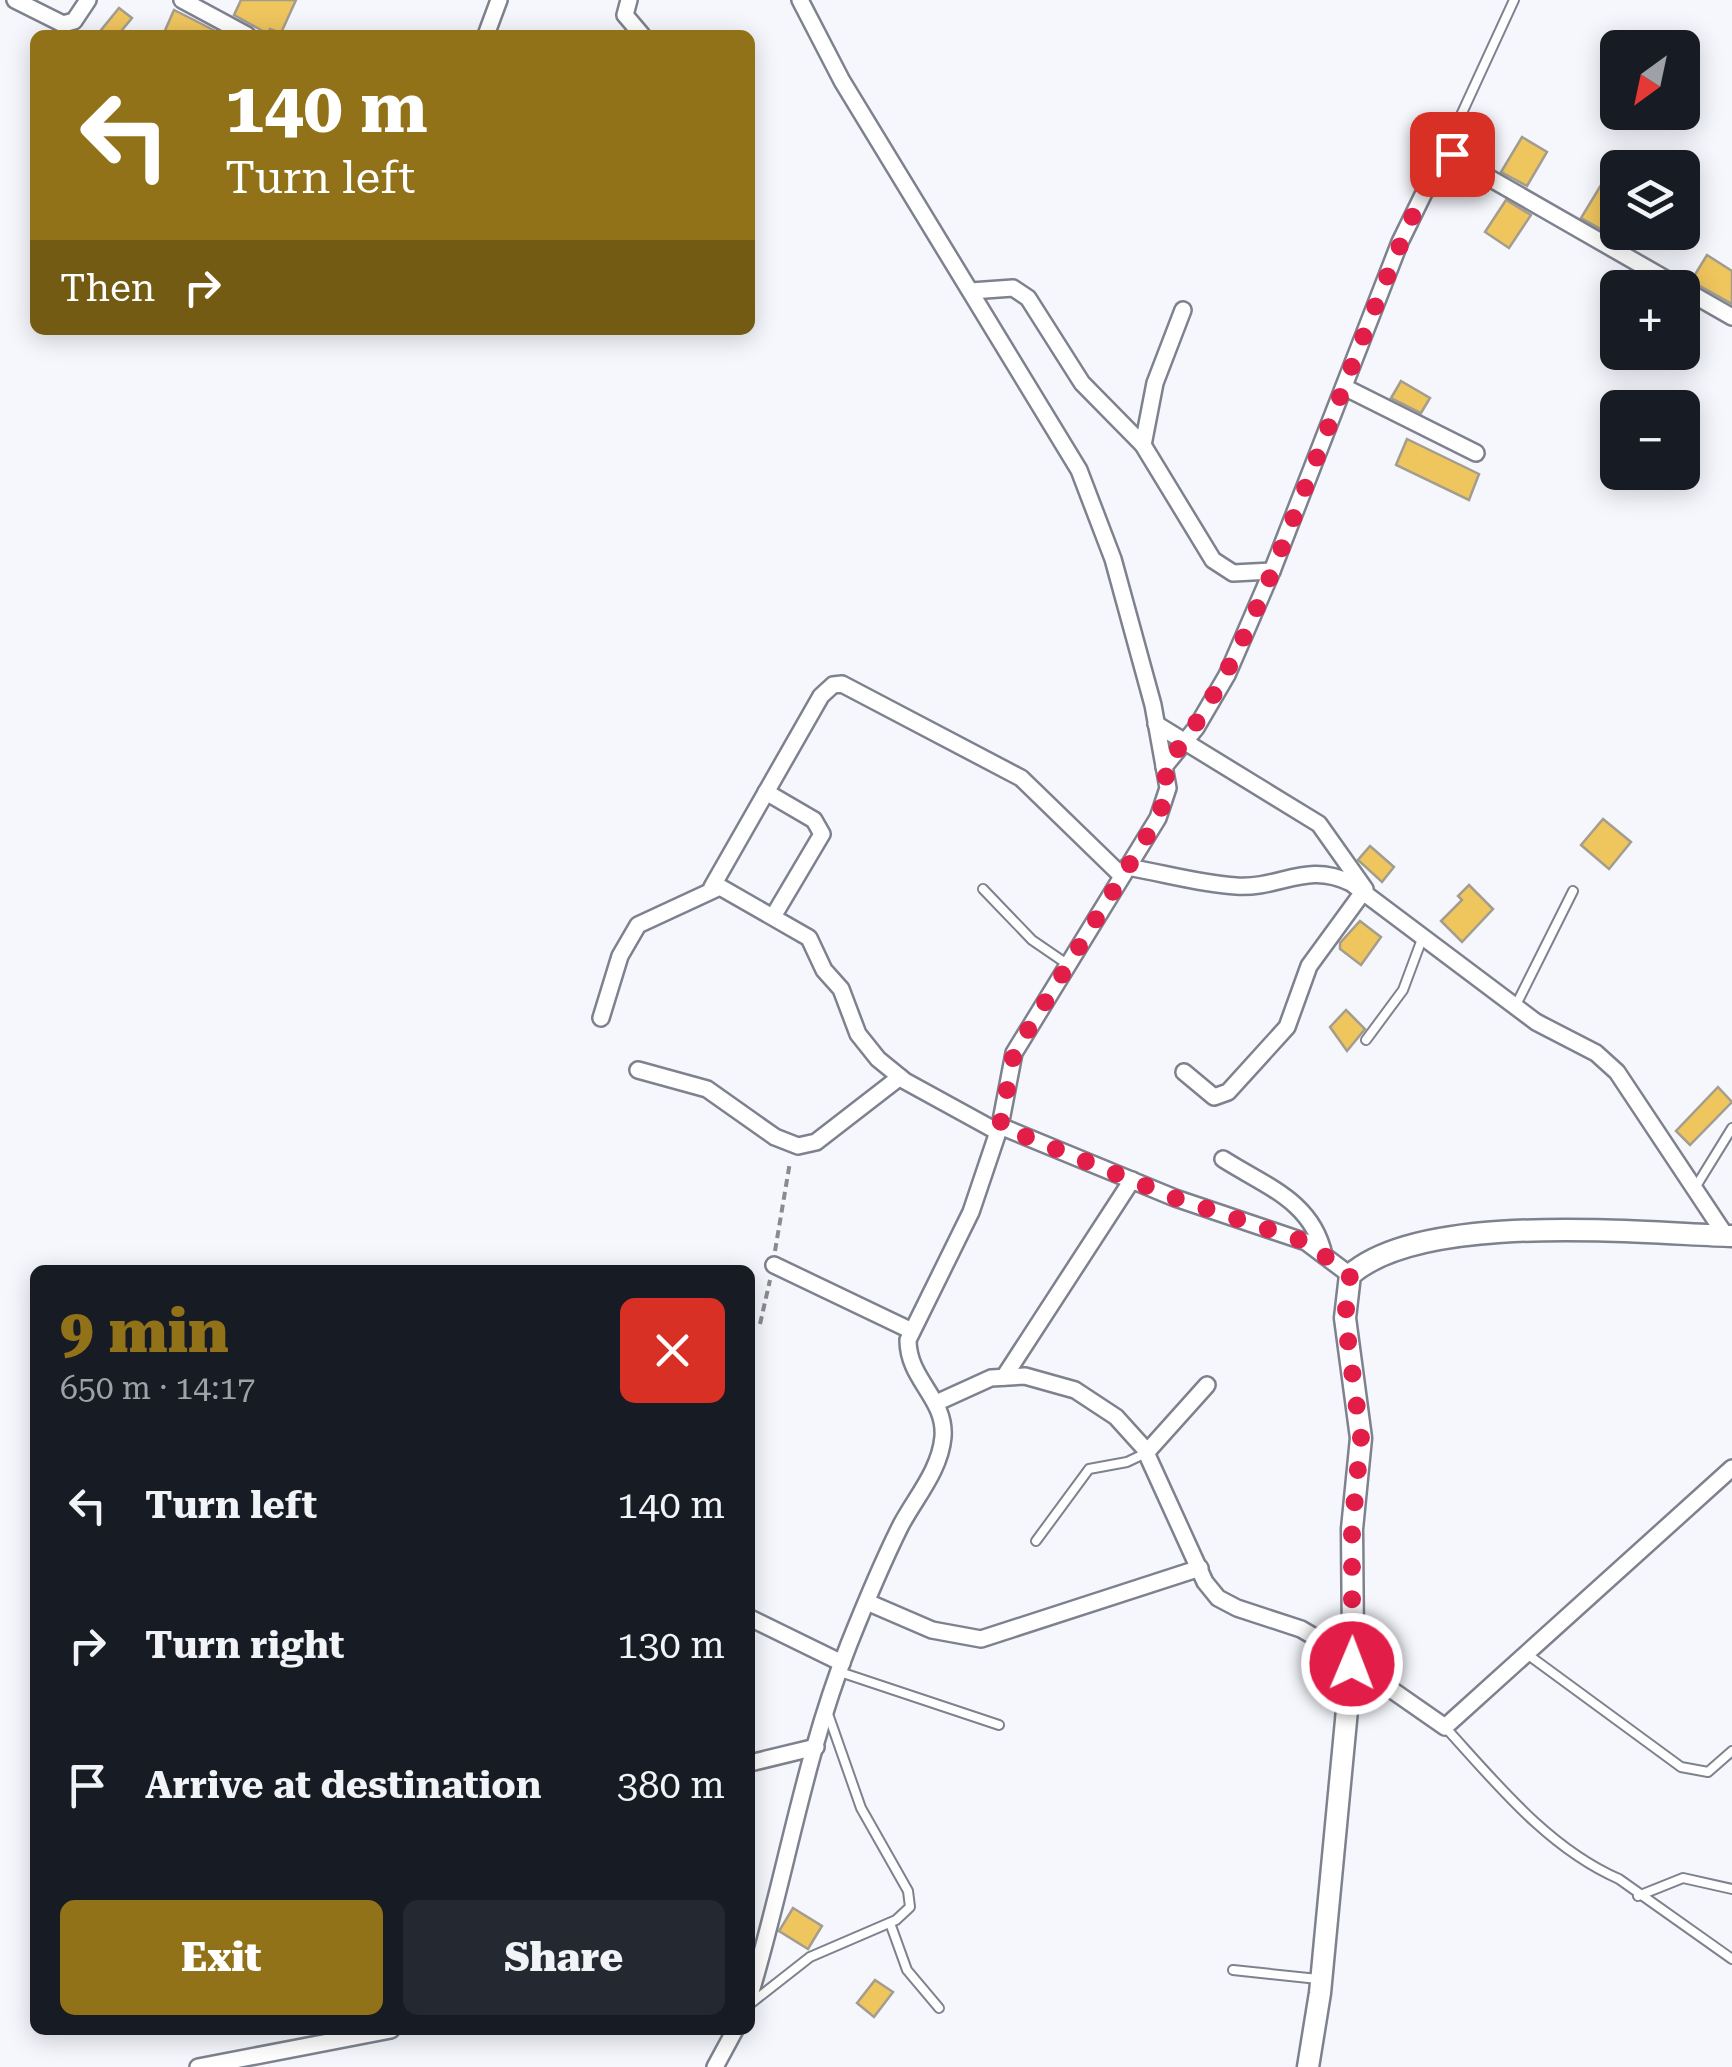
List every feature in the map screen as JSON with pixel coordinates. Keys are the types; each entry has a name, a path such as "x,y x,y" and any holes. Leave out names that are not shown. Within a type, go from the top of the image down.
{"street":[{"path":"15,0 69,24 88,0"},
{"path":"182,0 238,30"},
{"path":"488,30 499,0"},
{"path":"629,0 625,15 638,30"},
{"path":"755,1976 841,1668 901,1526 936,1465 943,1425 936,1403 908,1362 912,1331 971,1212 999,1129 1014,1053 1158,818 1168,788 1156,724 1113,559 1079,470 842,81 800,0"},
{"path":"1164,767 1226,675 1272,571 1400,242 1444,152 1732,317"},
{"path":"971,290 1013,288 1028,298 1082,383 1142,445 1213,560 1233,572 1272,571"},
{"path":"1142,445 1160,367 1183,310"},
{"path":"1344,387 1476,452"},
{"path":"602,1018 620,956 638,925 712,887 821,696 833,685 842,684 1021,778 1125,872 1237,886 1330,873 1369,897 1515,1007 1549,1030 1596,1053 1618,1072 1729,1236"},
{"path":"1156,724 1319,824 1369,897"},
{"path":"766,792 814,820 822,834 774,915"},
{"path":"712,887 774,915 809,938 824,970 842,989 858,1034 900,1077 999,1129 1306,1242 1350,1275"},
{"path":"1184,1072 1214,1097 1228,1092 1288,1028 1309,966 1369,897"},
{"path":"638,1070 707,1088 794,1146 816,1142 900,1077"},
{"path":"1223,1159 1304,1212 1315,1224 1324,1255"},
{"path":"1004,1377 1132,1180"},
{"path":"1308,2067 1322,1979 1352,1664 1352,1528 1361,1438 1345,1318 1350,1275 1369,1260 1443,1237 1510,1232 1729,1236"},
{"path":"774,1265 912,1331"},
{"path":"936,1403 990,1378 1025,1376 1075,1390 1116,1417 1146,1453 1218,1598 1253,1616 1302,1629 1445,1727 1732,1468"},
{"path":"1146,1453 1208,1385"},
{"path":"868,1602 932,1630 980,1639 1200,1568"},
{"path":"755,1621 841,1668"},
{"path":"755,1762 816,1747"},
{"path":"198,2067 365,2035"},
{"path":"716,2067 732,2035"}],"lane":[{"path":"1444,152 1514,0"},
{"path":"984,889 1032,940 1067,964"},
{"path":"1515,1007 1573,891"},
{"path":"1366,1040 1404,990 1422,939"},
{"path":"1695,1189 1732,1128"},
{"path":"1036,1542 1088,1469 1127,1462 1146,1453"},
{"path":"1525,1653 1681,1766 1708,1772 1732,1752"},
{"path":"841,1668 999,1725"},
{"path":"755,2000 810,1957 890,1923 910,1907 908,1892 861,1808 827,1712"},
{"path":"1445,1727 1528,1816 1732,1959"},
{"path":"1638,1896 1683,1878 1732,1889"},
{"path":"890,1923 907,1970 939,2008"},
{"path":"1233,1970 1322,1979"}],"path":[{"path":"760,1324 774,1265 779,1207 794,1146"}],"building":[{"path":"241,0 296,0 282,30 261,30 234,15"},
{"path":"119,8 132,18 122,30 101,30"},
{"path":"174,10 213,30 165,30"},
{"path":"1522,137 1547,152 1527,186 1501,172"},
{"path":"1600,187 1600,229 1581,218"},
{"path":"1506,200 1531,215 1509,248 1485,232"},
{"path":"1707,255 1732,271 1732,304 1700,286 1698,270"},
{"path":"1401,381 1430,398 1421,413 1391,398"},
{"path":"1407,439 1479,474 1469,500 1396,465"},
{"path":"1603,819 1631,842 1609,869 1581,845"},
{"path":"1370,846 1394,867 1382,882 1358,860"},
{"path":"1469,885 1493,909 1462,942 1441,921 1462,900 1458,896"},
{"path":"1360,921 1381,937 1361,965 1340,949 1340,943"},
{"path":"1346,1010 1365,1029 1347,1051 1330,1027"},
{"path":"1718,1087 1732,1102 1690,1145 1676,1131"},
{"path":"793,1908 822,1926 808,1949 779,1931"},
{"path":"875,1980 893,1992 874,2017 857,2003"}],"route":[{"path":"1352,1664 1352,1528 1361,1438 1345,1318 1350,1275 1306,1242 1175,1198 1000,1126 1014,1053 1158,818 1168,788 1164,767 1196,728 1226,675 1272,571 1400,242 1438,159 1444,152 1452,154"}]}
